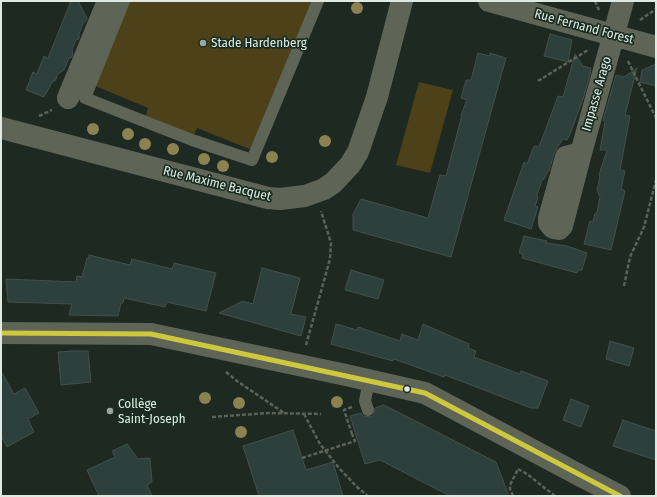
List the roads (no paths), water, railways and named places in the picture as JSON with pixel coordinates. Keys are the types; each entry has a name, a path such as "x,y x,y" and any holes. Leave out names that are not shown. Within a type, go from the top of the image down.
{"street":[{"path":"68,98 108,1"},
{"name":"Rue Maxime Bacquet","path":"1,128 268,198 280,200 304,196 334,184 350,165 358,152 377,97 402,1"},
{"name":"Rue Fernand Forest","path":"489,1 656,47"},
{"name":"Impasse Arago","path":"581,153 623,1"},
{"path":"1,332 151,334 425,393 620,496"}],"lane":[{"path":"124,1 86,98 192,140 252,160 318,1"},
{"path":"368,410 365,401 369,380"}],"place":[{"name":"Stade Hardenberg","path":"203,43"},
{"name":"Collège Saint-Joseph","path":"110,411"}]}
